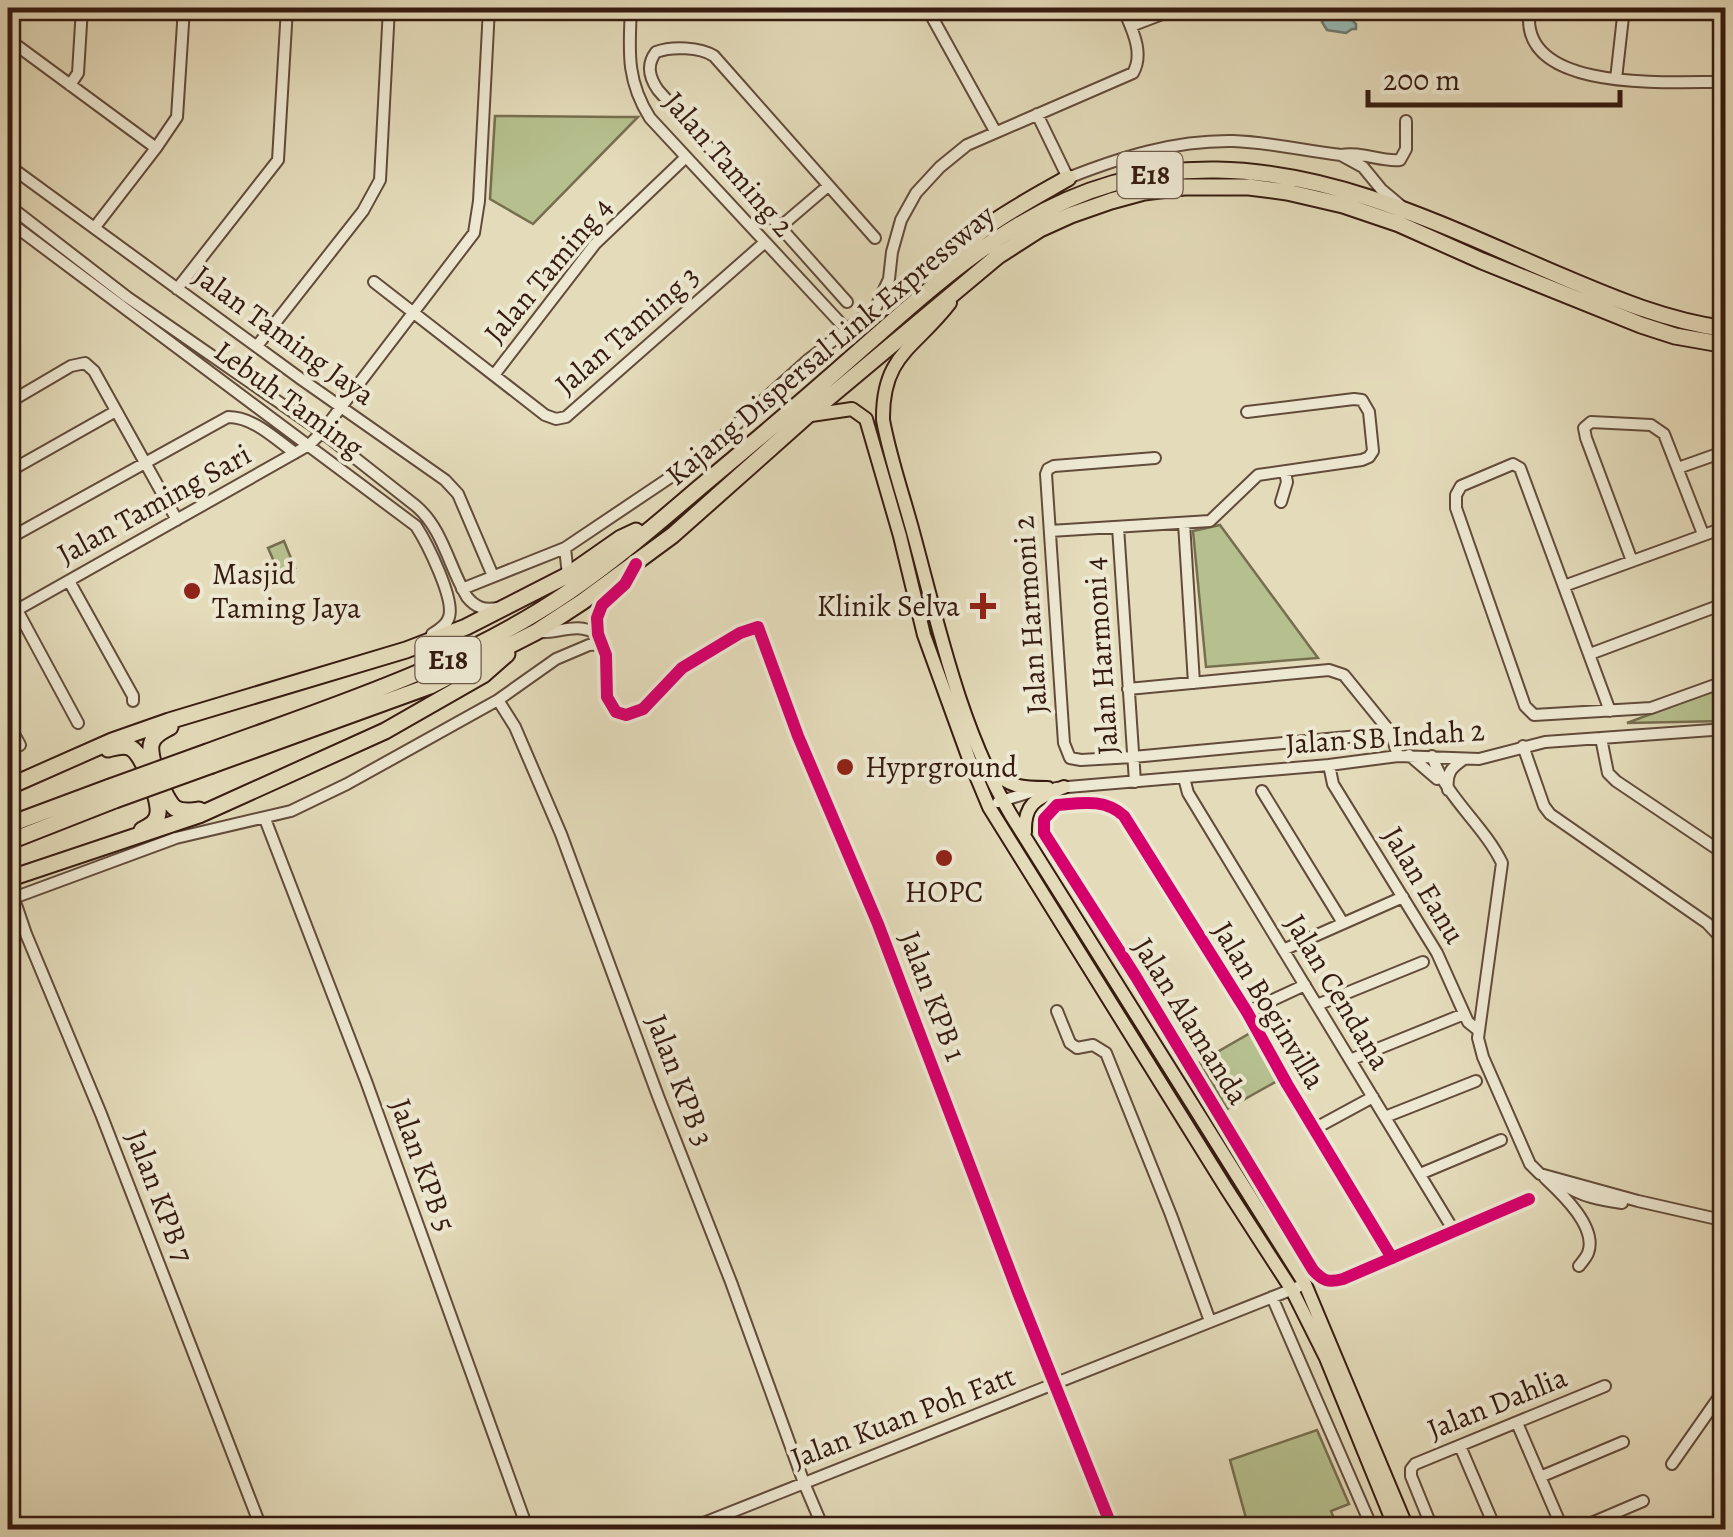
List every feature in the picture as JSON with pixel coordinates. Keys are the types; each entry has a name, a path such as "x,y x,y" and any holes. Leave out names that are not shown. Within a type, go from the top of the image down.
{"highway":[{"name":"Kajang Dispersal Link Expressway","path":"210,759 423,672 526,620 574,589 662,519 988,244 1064,199 1108,184 1182,170 1290,176 1404,208 1621,302 1678,320 1726,329"},
{"path":"923,295 947,260 966,242 1068,178"},
{"name":"Kajang Dispersal Link Expressway","path":"8,825 430,686 536,632 673,535 808,415 998,256 1071,214 1144,192 1249,186 1343,205 1616,316 1674,336 1726,345"},
{"path":"8,787 112,741 406,650 466,627 568,575 621,538 662,519"},
{"path":"8,880 182,820 385,731 484,675 516,643"},
{"path":"193,714 158,734 151,742 150,754 172,807 182,811 222,804"},
{"path":"70,759 123,746 134,748 142,758 157,800 156,821 120,840"},
{"name":"Kajang Dispersal Link Expressway","path":"8,842 113,793"}],"main road":[{"path":"963,285 892,368 883,402 884,420 938,632 996,804 1025,835 1298,1287 1408,1530"},
{"path":"808,415 852,409 866,418 924,635 969,760 1226,1188 1298,1287 1396,1530"},
{"path":"981,754 998,777 1009,784 1048,788"},
{"path":"1025,835 1024,818 1029,807 1038,798 1064,787"}],"street":[{"path":"70,85 78,74 82,8"},
{"path":"95,227 176,117 184,8"},
{"path":"177,289 278,160 287,8"},
{"path":"257,346 363,211 380,180 390,8"},
{"name":"Jalan Taming Sari","path":"12,613 309,445 322,432 474,233 480,201 490,8"},
{"name":"Jalan Taming 2","path":"631,8 629,53 634,89 650,118 846,329"},
{"path":"926,8 995,131"},
{"path":"508,607 487,610 474,606 462,589 564,548 699,458 876,307 884,294 901,220 916,194 940,167 968,145 995,131 1133,72 1139,63 1138,49 1123,8"},
{"path":"1130,26 1150,13 1178,8"},
{"path":"1616,79 1624,8"},
{"path":"1529,18 1530,38 1536,47 1556,64 1586,75 1726,82"},
{"path":"8,39 156,148"},
{"path":"847,302 652,81 651,58 670,48 714,56 874,238"},
{"path":"1038,114 1068,178 1113,160 1187,144 1233,141 1400,160 1405,154 1406,121"},
{"path":"1340,155 1363,166 1381,189 1404,208"},
{"name":"Jalan Taming 4","path":"494,375 596,244 686,158"},
{"path":"1369,174 1372,163 1379,158"},
{"name":"Jalan Taming Jaya","path":"8,164 445,480 458,494 493,576"},
{"path":"727,202 743,186"},
{"path":"780,227 828,186"},
{"name":"Lebuh Taming","path":"8,205 127,296 322,432 426,515 462,589"},
{"name":"Lebuh Taming","path":"8,221 407,517 422,536 446,594 450,616 443,628 406,650"},
{"name":"Jalan Taming 3","path":"374,282 545,415 556,419 566,417 764,243"},
{"path":"8,403 84,362 94,371 176,520"},
{"path":"1050,531 1210,521 1258,475 1362,460 1372,451 1369,412 1362,400 1247,412"},
{"path":"8,472 116,411"},
{"path":"8,539 228,416 252,422 294,453"},
{"path":"1632,561 1586,438 1584,428 1591,422 1651,424 1658,428 1664,434 1704,534"},
{"path":"1678,468 1726,451"},
{"name":"Jalan Harmoni 2","path":"1133,756 1070,758 1064,743 1046,474 1054,466 1154,458"},
{"path":"1610,711 1517,465 1461,486 1456,508 1524,706 1534,715 1610,711 1650,708 1726,682"},
{"path":"1281,502 1287,482 1285,472"},
{"path":"1184,523 1194,683"},
{"path":"1564,586 1726,526"},
{"name":"Jalan Harmoni 4","path":"1118,527 1134,782"},
{"path":"564,548 568,575"},
{"path":"601,639 598,611 624,584 636,564"},
{"path":"68,581 133,702"},
{"path":"1590,654 1726,603"},
{"path":"12,613 78,723"},
{"path":"536,632 578,626 601,639"},
{"name":"Jalan KPB 1","path":"601,639 606,655 608,696 616,712 626,715 643,709 682,668 758,627 798,736 878,924 1113,1530"},
{"path":"10,899 176,838 290,811 347,784 498,700 556,659 601,639"},
{"path":"1128,689 1329,670 1344,675 1391,733 1404,756 1445,786 1494,846 1502,863 1500,890 1478,1030 1479,1046 1530,1164 1576,1210 1584,1225 1589,1252 1579,1266"},
{"name":"Jalan KPB 3","path":"498,700 515,726 561,834 824,1530"},
{"path":"8,723 20,745"},
{"name":"Jalan SB Indah 2","path":"996,804 1048,788 1404,756 1491,758 1544,742 1726,728"},
{"path":"1133,756 1391,733"},
{"path":"1600,738 1608,773 1616,781 1726,855"},
{"path":"1523,746 1550,814 1708,922 1726,943"},
{"path":"1432,756 1445,786"},
{"path":"1445,786 1453,766 1465,759"},
{"name":"Jalan Eanu","path":"1329,764 1333,784 1437,952 1464,1014 1478,1030"},
{"name":"Jalan Cendana","path":"1184,778 1188,794 1454,1230"},
{"path":"1082,786 1083,803"},
{"path":"1262,791 1343,923"},
{"name":"Jalan Boginvilla","path":"1083,803 1114,807 1124,816 1247,1012 1392,1258"},
{"name":"Jalan Alamanda","path":"1083,803 1057,806 1044,819 1044,833 1313,1270 1330,1283 1392,1258"},
{"name":"Jalan KPB 5","path":"265,818 366,1081 528,1530"},
{"name":"Jalan KPB 7","path":"8,880 10,899 107,1130 262,1530"},
{"path":"1283,950 1402,897"},
{"path":"1317,1006 1423,962"},
{"path":"1247,1012 1305,985"},
{"path":"1057,1011 1070,1043 1076,1048 1092,1045 1106,1053 1210,1321"},
{"path":"1350,1060 1464,1014"},
{"path":"1385,1117 1476,1080"},
{"path":"1314,1129 1373,1098"},
{"path":"1420,1174 1501,1140"},
{"path":"1540,1174 1726,1221"},
{"path":"1392,1258 1529,1200"},
{"name":"Jalan Kuan Poh Fatt","path":"686,1530 1298,1287"},
{"path":"1272,1297 1370,1529"},
{"name":"Jalan Dahlia","path":"1434,1530 1411,1476 1415,1464 1605,1386"},
{"path":"1672,1464 1726,1387"},
{"path":"1517,1422 1564,1530"},
{"path":"1540,1477 1622,1442"},
{"path":"1460,1446 1496,1530"},
{"path":"1575,1530 1644,1501"}],"green space":[{"path":"495,116 638,117 533,224 490,199"},
{"path":"1220,525 1318,658 1206,667 1193,531"},
{"path":"284,541 295,568 280,575 268,548"},
{"path":"1725,686 1725,721 1627,723"},
{"path":"1252,1032 1279,1080 1227,1109 1200,1062"},
{"path":"1317,1430 1349,1504 1331,1511 1338,1529 1249,1529 1230,1460"}],"water":[{"path":"1327,16 1352,20 1356,29 1346,33 1327,30 1322,22"}],"cycle path":[{"path":"636,564 625,584 602,605 597,618 606,655 607,697 616,712 626,715 643,709 682,668 740,633 758,627 798,736 878,924 1113,1530"},
{"path":"1392,1258 1287,1084 1247,1012 1124,816 1101,804 1057,805 1044,819 1044,833 1320,1277 1330,1281 1343,1279 1529,1199"}],"place":[{"name":"Masjid Taming Jaya","path":"192,591"},
{"name":"Klinik Selva","path":"983,606"},
{"name":"Hyprground","path":"845,767"},
{"name":"HOPC","path":"944,858"}]}
